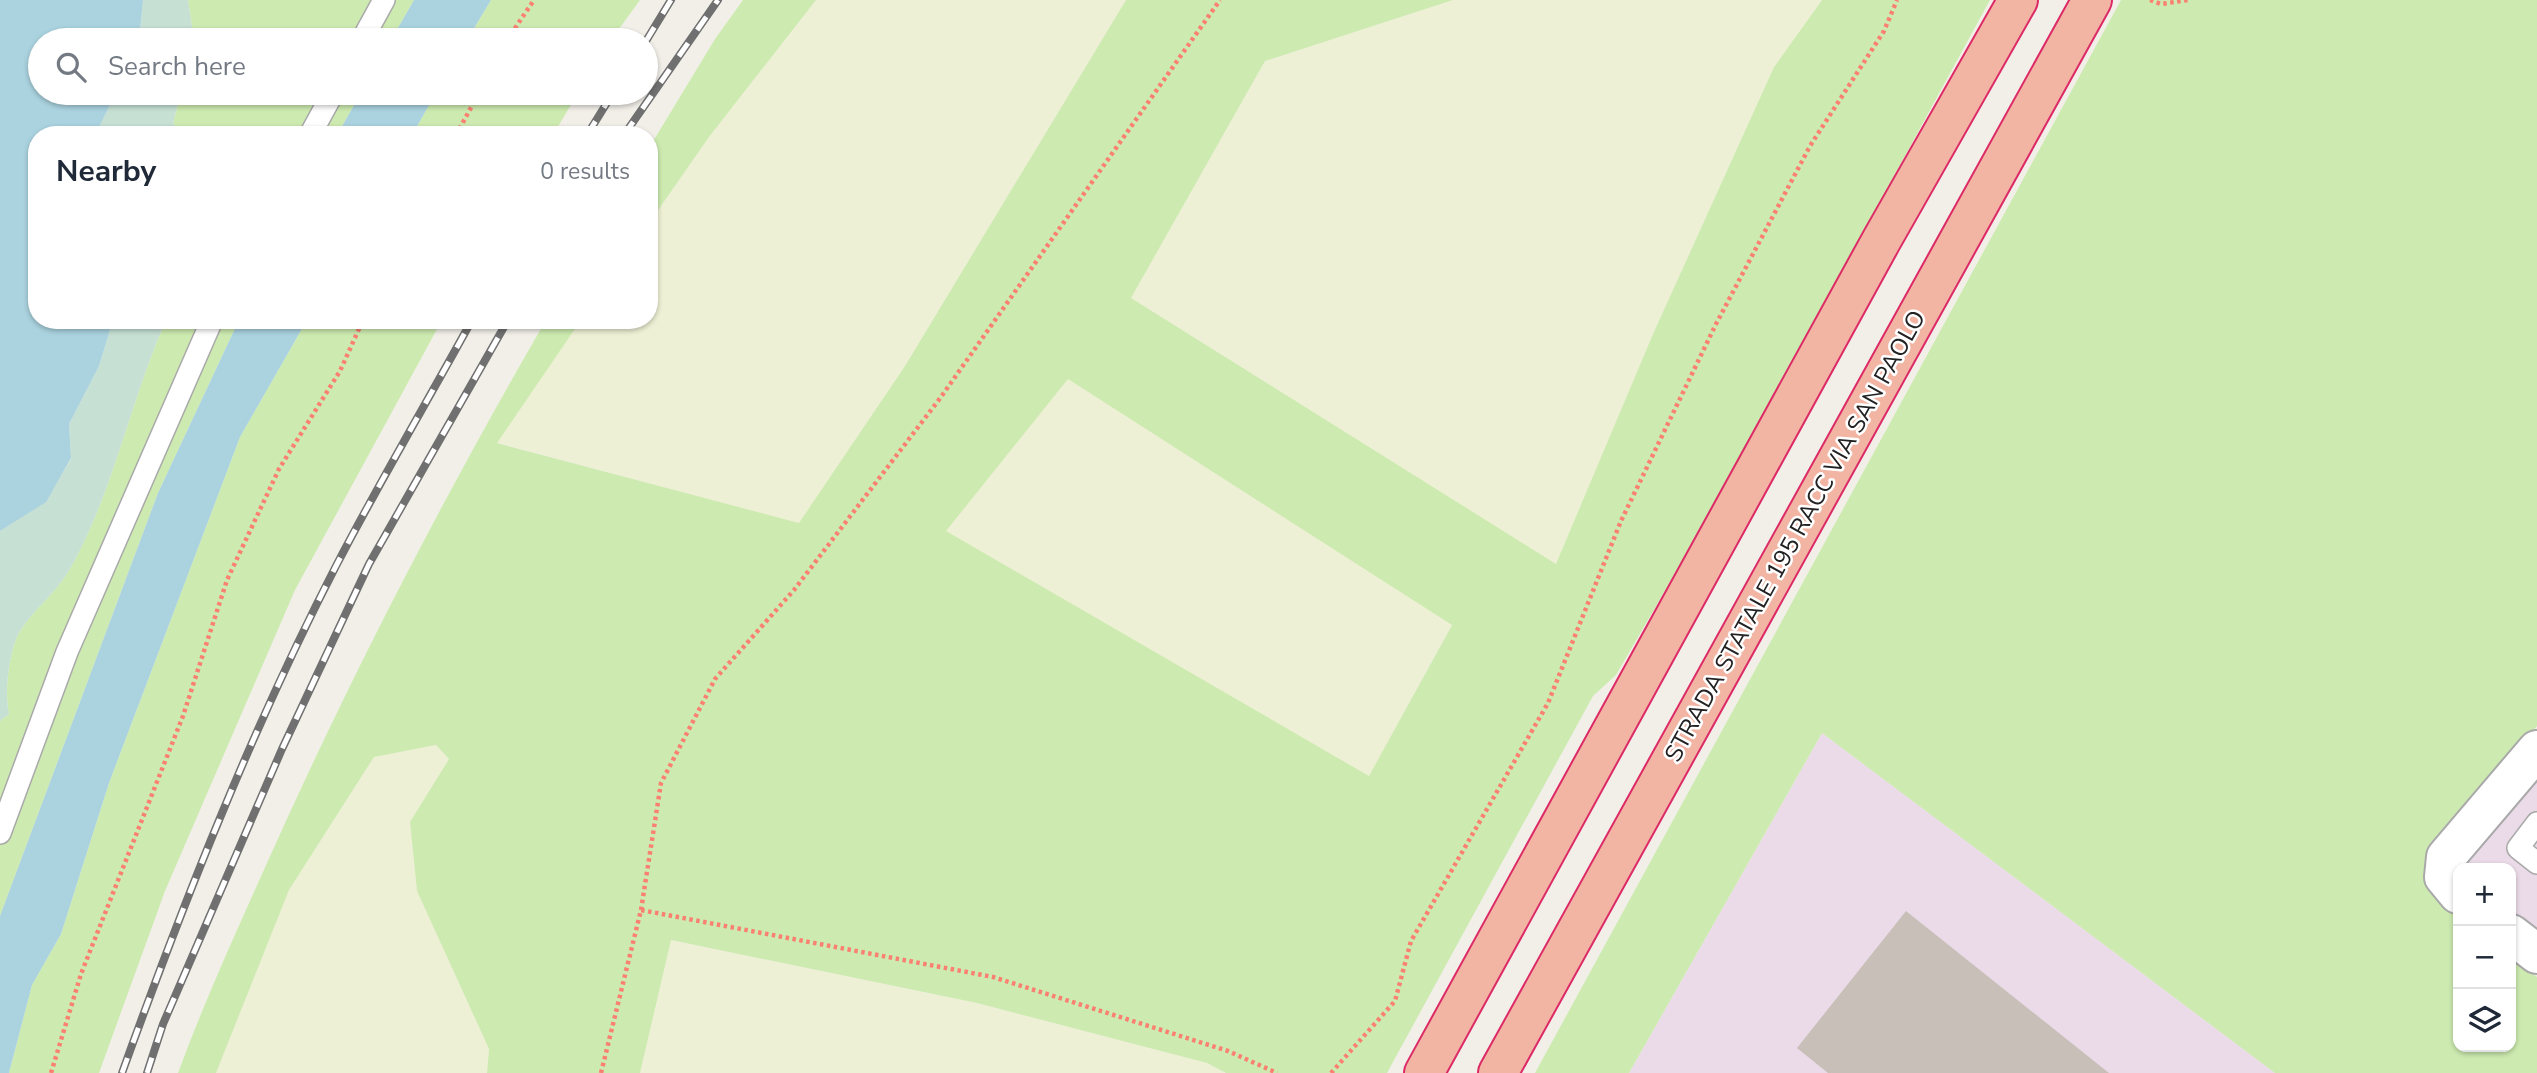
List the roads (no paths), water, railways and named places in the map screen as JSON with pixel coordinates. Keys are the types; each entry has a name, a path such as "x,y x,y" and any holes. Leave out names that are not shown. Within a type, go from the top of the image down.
{"highway":[{"path":"1424,1073 1881,240 2018,0"},
{"name":"STRADA STATALE 195 RACC VIA SAN PAOLO","path":"1497,1073 2092,0"}],"street":[{"path":"2453,888 2444,877 2446,856 2537,750"},
{"path":"2516,938 2537,954"}],"lane":[{"path":"369,28 384,0"},
{"path":"315,126 326,105"},
{"path":"0,833 67,652 208,329"},
{"path":"2537,823 2518,848 2537,863"}],"water":[{"path":"0,0 143,0 140,28 28,28 28,105 110,105 100,126 28,126 28,329 110,329 99,366 69,424 71,458 46,502 0,531"},
{"path":"414,0 491,0 474,28 398,28"},
{"path":"354,105 429,105 417,126 342,126"},
{"path":"235,329 302,329 240,437 109,783 61,934 32,985 9,1073 0,1073 0,916 158,493"}],"railway":[{"path":"654,28 671,0"},
{"path":"658,86 718,0"},
{"path":"593,126 606,105"},
{"path":"630,126 645,105"},
{"path":"122,1073 195,880 276,690 352,535 467,329"},
{"path":"147,1073 163,1024 282,749 369,564 503,329"}]}
